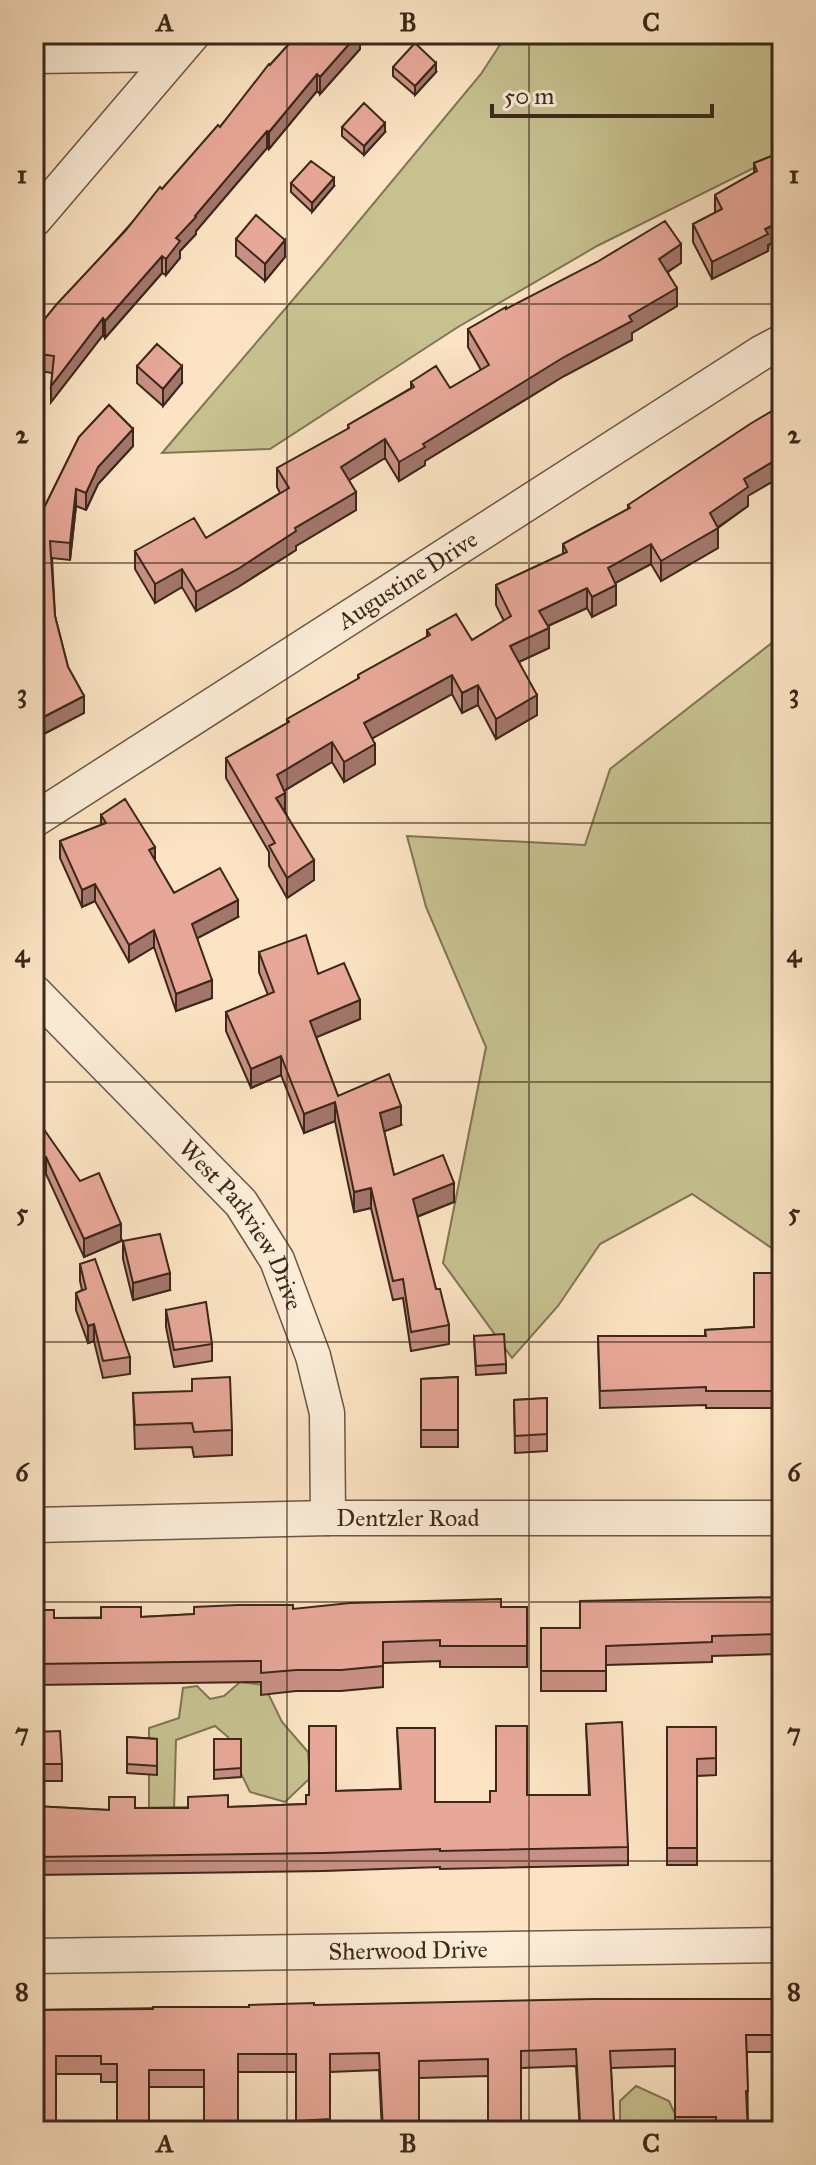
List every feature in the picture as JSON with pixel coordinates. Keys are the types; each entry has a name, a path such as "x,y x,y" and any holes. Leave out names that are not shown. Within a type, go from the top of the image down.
{"street":[{"path":"34,56 184,44"},
{"path":"34,220 184,44"},
{"name":"Augustine Drive","path":"34,820 747,361 782,342"},
{"name":"West Parkview Drive","path":"34,992 241,1203 277,1260 313,1356 327,1413 328,1518"},
{"name":"Dentzler Road","path":"34,1525 328,1518 782,1518"},
{"name":"Sherwood Drive","path":"34,1956 782,1945"}],"shaded area":[{"path":"507,34 782,34 782,154 597,246 458,327 270,449 162,453 481,74"},
{"path":"782,635 782,1255 692,1194 600,1244 558,1306 512,1358 443,1263 486,1047 426,907 407,836 585,845 610,769"},
{"path":"240,1682 264,1685 282,1722 308,1752 310,1778 285,1802 250,1792 235,1761 228,1737 215,1726 176,1740 174,1811 149,1817 149,1728 179,1718 183,1688 197,1686 210,1699 224,1696"},
{"path":"636,2086 669,2101 682,2129 620,2131 620,2101"}],"building":[{"path":"298,34 358,34 320,77 317,74 267,131 176,238 180,241 166,259 162,256 105,321 103,318 51,386 54,356 34,353 34,332 126,230 160,187 162,189 218,125 220,127 269,64"},
{"path":"415,43 436,63 415,86 393,67"},
{"path":"364,103 385,123 364,146 342,127"},
{"path":"782,152 782,221 765,229 768,234 712,262 693,224 722,209 715,195 757,171 754,163"},
{"path":"311,161 334,178 312,203 291,183"},
{"path":"256,215 285,240 265,264 236,239"},
{"path":"665,221 681,244 659,259 677,288 629,316 632,321 564,357 399,462 385,439 341,467 356,492 295,528 296,531 238,569 196,592 182,569 155,584 135,551 194,518 206,538 289,488 277,468 414,387 411,382 436,366 450,388 489,365 468,329 597,262"},
{"path":"157,344 182,366 163,389 137,366"},
{"path":"109,405 133,429 98,467 86,493 76,489 70,543 50,541 55,616 68,667 84,696 34,722 34,666 41,662 34,631 36,508 44,508 79,437"},
{"path":"782,405 782,456 744,479 748,487 710,513 718,528 661,561 651,544 608,568 616,585 592,597 587,588 539,611 549,628 510,646 537,695 496,719 478,685 462,693 452,675 364,723 375,744 344,762 332,742 277,775 285,793 276,798 314,860 287,878 269,846 275,843 226,758 359,678 358,675 430,635 427,630 456,614 472,640 511,616 496,585 567,552 563,544 630,508 628,505"},
{"path":"125,799 155,847 149,850 174,893 220,868 238,900 192,924 212,980 176,994 154,930 129,945 95,884 82,890 60,841 106,823 101,815"},
{"path":"306,935 318,974 344,963 360,1000 310,1021 338,1096 389,1074 401,1106 380,1113 394,1175 443,1155 454,1183 413,1199 436,1289 440,1289 449,1325 411,1332 403,1279 393,1281 371,1188 354,1192 335,1102 304,1114 281,1056 251,1069 226,1012 274,992 259,952"},
{"path":"36,1118 80,1181 99,1173 121,1224 84,1239 46,1157 34,1164"},
{"path":"160,1234 170,1273 133,1283 123,1241"},
{"path":"95,1259 130,1357 103,1361 94,1324 88,1326 76,1293 86,1289 80,1264"},
{"path":"754,1273 782,1273 782,1391 706,1391 706,1387 600,1391 598,1336 706,1336 705,1330 754,1327"},
{"path":"206,1302 212,1344 174,1350 166,1310"},
{"path":"504,1334 506,1364 476,1366 474,1336"},
{"path":"230,1377 232,1430 194,1432 192,1423 135,1425 133,1393 192,1391 192,1379"},
{"path":"458,1377 458,1430 421,1430 421,1379"},
{"path":"547,1398 547,1434 515,1436 514,1400"},
{"path":"782,1597 782,1634 712,1636 712,1642 606,1646 606,1671 541,1671 541,1628 580,1628 580,1601"},
{"path":"501,1599 501,1607 527,1607 527,1646 440,1646 440,1640 383,1642 383,1666 261,1673 261,1661 34,1664 34,1610 54,1610 54,1618 101,1618 101,1607 141,1607 141,1617 194,1614 194,1607 293,1605 293,1609 350,1603"},
{"path":"622,1722 628,1847 34,1857 34,1806 109,1810 109,1797 135,1797 135,1808 188,1808 188,1797 228,1795 228,1807 306,1804 306,1795 309,1795 309,1726 336,1726 336,1791 401,1789 397,1728 435,1728 435,1802 490,1802 490,1791 496,1791 496,1726 527,1726 527,1795 590,1795 586,1724"},
{"path":"667,1727 716,1727 716,1758 697,1759 697,1848 667,1848"},
{"path":"60,1731 62,1764 34,1764 34,1732"},
{"path":"127,1737 157,1739 157,1766 127,1764"},
{"path":"214,1739 241,1739 241,1768 214,1770"},
{"path":"594,1999 782,1999 782,2035 746,2035 748,2131 716,2131 716,2117 675,2117 675,2049 610,2051 614,2123 580,2123 576,2049 521,2051 521,2123 488,2123 488,2059 419,2061 419,2129 383,2131 379,2053 330,2054 330,2119 296,2121 296,2054 238,2054 238,2127 204,2129 204,2070 149,2070 149,2127 117,2127 117,2064 101,2064 101,2056 56,2056 56,2131 34,2131 34,2010"}]}
